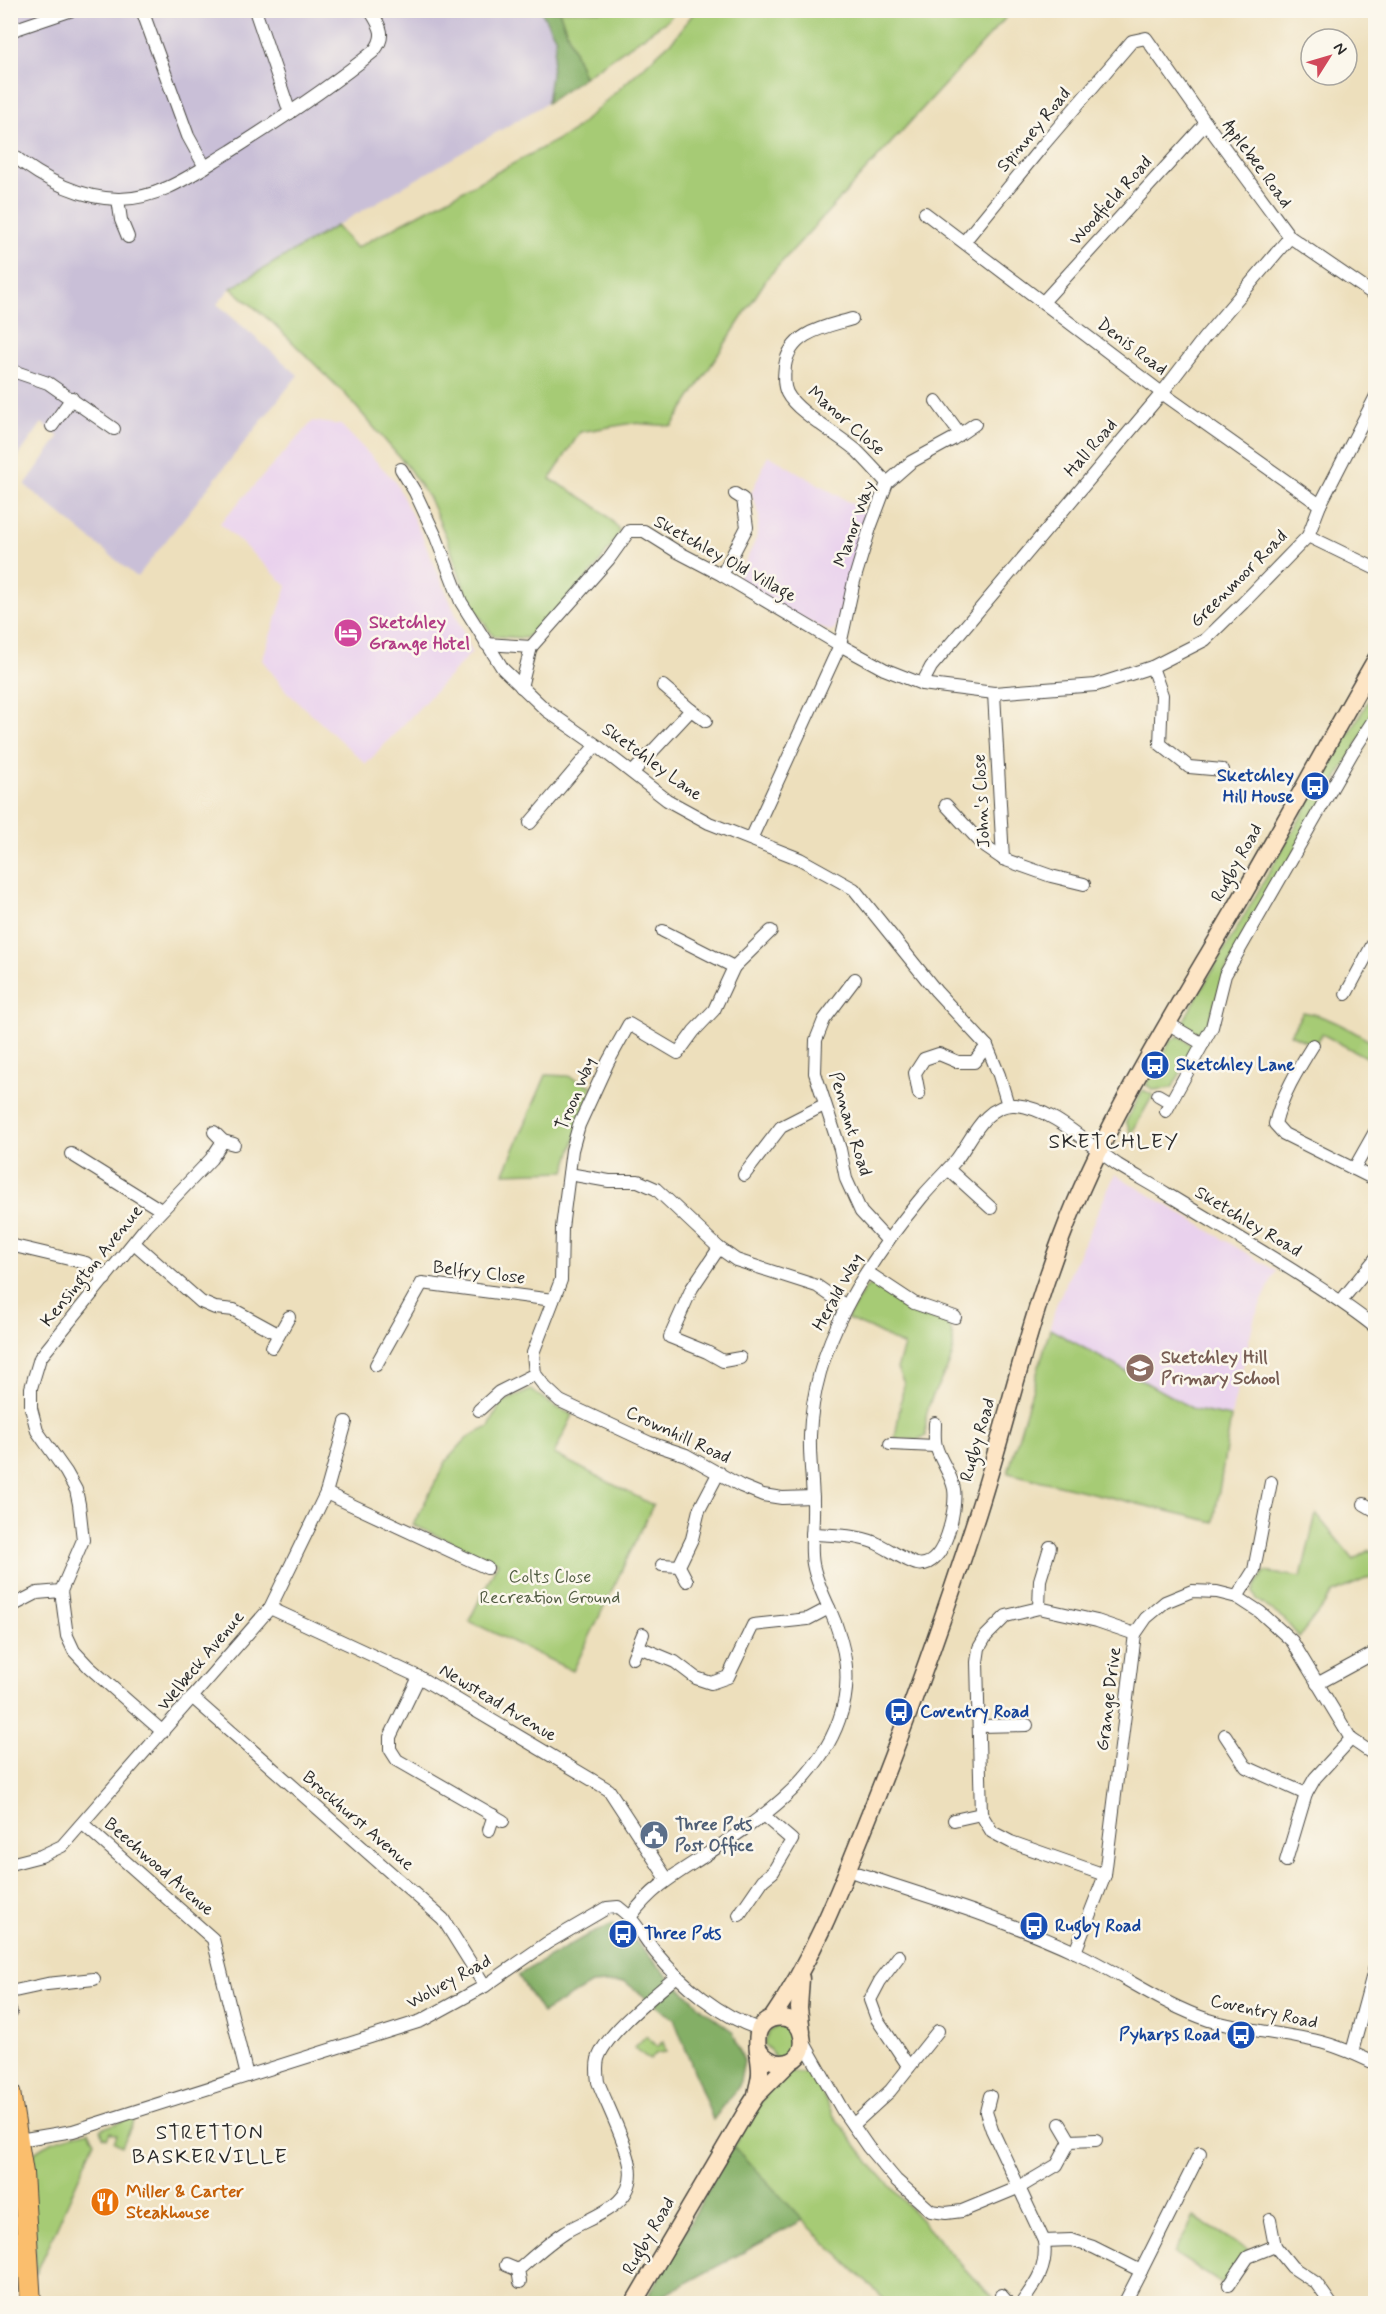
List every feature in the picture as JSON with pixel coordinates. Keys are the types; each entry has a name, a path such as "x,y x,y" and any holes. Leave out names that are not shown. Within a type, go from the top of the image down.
{"highway":[{"path":"10,2092 19,2140 17,2174 31,2304"}],"main road":[{"name":"Rugby Road","path":"766,2024 801,1974 847,1870 907,1719 978,1510 1028,1336 1062,1236 1133,1081 1233,912 1376,659"},
{"name":"Rugby Road","path":"801,1974 799,2008 802,2036"},
{"path":"781,2017 797,2024 802,2036 800,2052 791,2061 775,2063 762,2055 757,2039 766,2024 781,2017"},
{"name":"Rugby Road","path":"756,2096 760,2073 758,2048"},
{"name":"Rugby Road","path":"633,2304 756,2096 791,2061"}],"street":[{"path":"10,31 72,10"},
{"path":"142,10 188,136 205,166"},
{"path":"255,10 290,113"},
{"path":"10,153 43,176 68,189 118,199 146,195 174,185 290,113 357,65 381,43 382,34 370,10"},
{"name":"Applebee Road","path":"1132,41 1146,38 1290,237 1376,296"},
{"name":"Spinney Road","path":"964,242 1132,41"},
{"name":"Woodfield Road","path":"1043,302 1206,123"},
{"path":"118,199 121,219 128,237"},
{"name":"Denis Road","path":"925,213 1162,393 1320,504"},
{"name":"Hall Road","path":"922,684 931,667 1290,237"},
{"name":"Manor Close","path":"852,319 812,331 800,338 792,346 786,360 783,378 787,394 801,409 858,452 887,483"},
{"path":"10,370 48,383 114,429"},
{"name":"Greenmoor Road","path":"840,645 884,669 922,684 994,693 1096,686 1152,667 1205,640 1308,536 1320,504 1376,396"},
{"path":"52,426 72,398"},
{"path":"936,400 960,434"},
{"name":"Manor Way","path":"751,839 840,645 854,581 887,483 911,462 975,424"},
{"name":"Sketchley Lane","path":"401,469 415,492 436,537 461,602 502,669 546,710 633,771 667,800 709,823 800,859 854,889 936,990 987,1046 1008,1105"},
{"path":"722,575 747,527 743,499 735,494"},
{"name":"Sketchley Old Village","path":"520,687 531,647 609,559 629,531 645,531 840,645"},
{"path":"1308,536 1376,569"},
{"path":"486,644 531,647"},
{"path":"1152,667 1162,695 1160,744 1189,767 1223,770"},
{"path":"663,686 706,721"},
{"name":"John's Close","path":"994,693 1003,859 1051,876 1084,884"},
{"path":"633,771 692,710"},
{"path":"1158,1095 1168,1106 1212,1027 1226,975 1352,753 1376,716"},
{"path":"530,823 596,744"},
{"path":"946,805 984,846 1003,859"},
{"path":"663,932 734,967 771,931"},
{"path":"1346,994 1349,976 1376,938"},
{"name":"Troon Way","path":"535,1374 533,1353 561,1280 562,1228 572,1150 579,1125 608,1062 629,1024 678,1053 694,1031 714,1010 734,967"},
{"name":"Pennant Road","path":"855,979 824,1020 816,1040 815,1072 840,1149 846,1179 861,1212 888,1241"},
{"path":"1167,1023 1203,1044"},
{"path":"1313,1045 1299,1068 1278,1112 1275,1124 1284,1134 1376,1180"},
{"path":"919,1094 915,1073 924,1059 939,1054 958,1062 974,1062 987,1046"},
{"path":"744,1175 781,1127 824,1105"},
{"path":"1008,1105 1027,1107 1047,1116 1100,1151"},
{"name":"Herald Way","path":"763,1815 806,1776 829,1743 841,1714 845,1696 846,1657 841,1635 814,1569 812,1534 810,1434 814,1391 826,1351 846,1306 888,1241 948,1169 991,1112 1008,1105"},
{"path":"1354,1169 1376,1130"},
{"name":"Kensington Avenue","path":"163,1732 88,1667 74,1651 67,1636 61,1591 82,1540 80,1504 76,1490 66,1472 37,1431 31,1408 31,1388 40,1358 161,1210 211,1159 224,1139"},
{"name":"Sketchley Road","path":"1100,1151 1118,1165 1341,1301 1376,1328"},
{"path":"71,1154 161,1210"},
{"path":"948,1169 990,1208"},
{"path":"569,1174 609,1181 638,1181 656,1189 719,1248 736,1260 817,1286 846,1306"},
{"path":"134,1243 201,1302 215,1308 234,1310 278,1334"},
{"path":"10,1245 86,1263 105,1279"},
{"path":"719,1248 692,1287 670,1337 723,1361 740,1358"},
{"path":"1341,1301 1376,1258"},
{"path":"867,1272 914,1303 955,1317"},
{"name":"Belfry Close","path":"376,1365 422,1283 553,1300"},
{"path":"272,1347 289,1317"},
{"path":"479,1410 499,1392 535,1374"},
{"name":"Crownhill Road","path":"535,1374 544,1387 560,1401 650,1443 687,1455 741,1486 763,1495 782,1498 813,1497"},
{"name":"Welbeck Avenue","path":"10,1864 41,1856 63,1846 270,1608 326,1493 346,1422"},
{"path":"812,1534 865,1539 916,1564 929,1561 940,1550 950,1531 954,1510 954,1489 935,1446 935,1423"},
{"path":"890,1444 935,1446"},
{"path":"679,1566 692,1539 699,1510 719,1472"},
{"path":"1237,1597 1254,1570 1271,1482"},
{"path":"326,1493 487,1568"},
{"path":"1364,1504 1376,1511"},
{"path":"1039,1608 1040,1580 1050,1547"},
{"path":"662,1564 679,1566"},
{"path":"679,1566 687,1581"},
{"path":"10,1607 37,1593 61,1591"},
{"name":"Grange Drive","path":"1075,1952 1105,1875 1135,1634 1146,1618 1165,1602 1192,1591 1217,1592 1237,1597 1260,1612 1293,1641 1351,1739 1376,1756"},
{"name":"Newstead Avenue","path":"270,1608 419,1677 609,1790 667,1878"},
{"path":"643,1634 636,1653 675,1662 696,1678 711,1683 728,1677 753,1625 808,1619 829,1608"},
{"path":"1105,1875 1011,1842 992,1832 981,1814 977,1662 979,1648 986,1636 1006,1616 1039,1608 1097,1621 1135,1634"},
{"path":"1317,1684 1376,1652"},
{"path":"419,1677 390,1737 390,1749 397,1760 498,1818 489,1830"},
{"name":"Brockhurst Avenue","path":"192,1697 443,1919 485,1986"},
{"path":"980,1726 1027,1725"},
{"path":"1225,1735 1246,1767 1306,1794"},
{"path":"1286,1861 1306,1794 1315,1778 1351,1739"},
{"path":"954,1820 981,1814"},
{"path":"739,1915 763,1880 773,1872 786,1854 792,1840 763,1815 736,1835 667,1878 645,1896 631,1916 643,1937 677,1976 712,2005 766,2024"},
{"name":"Beechwood Avenue","path":"83,1824 213,1939 247,2076"},
{"name":"Coventry Road","path":"847,1870 965,1909 1075,1952 1179,2007 1209,2020 1308,2039 1352,2052 1376,2064"},
{"name":"Wolvey Road","path":"19,2140 73,2131 421,2021 485,1986 538,1949 607,1908 618,1907 631,1916"},
{"path":"899,1956 880,1981 870,2000 877,2019 909,2067"},
{"path":"1352,2052 1376,1963"},
{"path":"514,2272 566,2231 610,2210 626,2192 630,2183 630,2165 598,2082 598,2058 603,2047 635,2012 677,1976"},
{"path":"10,1992 46,1984 94,1979"},
{"path":"852,2125 890,2091 938,2031"},
{"path":"802,2036 820,2072 868,2147 896,2180 931,2211 946,2213 962,2211 1020,2187 1057,2165 1070,2141"},
{"path":"791,2061 820,2072"},
{"path":"990,2096 986,2112 1044,2241 1046,2257 1035,2284 1021,2304"},
{"path":"1060,2124 1070,2141"},
{"path":"1070,2141 1096,2140"},
{"path":"1124,2304 1200,2152"},
{"path":"1270,2220 1275,2246 1292,2268 1316,2283 1331,2304"},
{"path":"1044,2241 1071,2240 1093,2247 1141,2271"},
{"path":"1229,2285 1248,2257 1275,2246"}],"shaded area":[{"path":"10,11 541,11 556,39 547,103 255,273 231,288 217,304 298,375 137,577 25,485 59,437 42,423 11,464"},
{"path":"313,421 341,425 395,481 422,536 472,652 366,764 287,692 262,660 287,586 220,523"},
{"path":"768,455 868,513 865,537 835,629 829,631 778,607 737,580 756,539 759,518 751,494"},
{"name":"Sketchley Hill Primary School","path":"1115,1174 1276,1271 1255,1316 1233,1407 1214,1522 1008,1473 1057,1303"}],"green space":[{"path":"541,11 559,11 584,77 547,103 556,39"},
{"path":"559,11 675,11 668,20 584,77"},
{"path":"695,11 1012,11 768,277 672,426 633,423 580,432 550,479 597,508 620,531 601,561 577,589 525,638 493,636 467,597 448,541 429,498 407,466 346,395 273,323 231,288 336,226 356,248 572,132 675,38"},
{"path":"1375,689 1375,713 1227,968 1207,1028 1199,1032 1189,1030 1184,1022 1185,1018"},
{"path":"1303,1012 1332,1020 1375,1044 1375,1062 1322,1034 1315,1046 1290,1034"},
{"path":"1179,1036 1194,1049 1172,1088 1154,1090 1146,1085 1171,1040"},
{"path":"546,1075 568,1076 592,1086 565,1171 504,1173"},
{"path":"1143,1090 1153,1095 1131,1134 1126,1121"},
{"path":"874,1284 917,1315 948,1323 953,1336 951,1359 927,1412 926,1436 916,1440 895,1438 904,1383 897,1369 904,1346 847,1319 865,1288"},
{"path":"1050,1329 1195,1410 1231,1417 1214,1522 1008,1473"},
{"name":"Colts Close Recreation Ground","path":"531,1390 554,1406 573,1415 554,1454 653,1505 573,1671 469,1621 498,1562 413,1525 447,1460 468,1437 489,1427 501,1403"},
{"path":"1316,1514 1354,1560 1370,1550 1375,1553 1375,1575 1333,1593 1299,1637 1284,1619 1257,1600 1253,1592 1264,1572 1301,1577"},
{"path":"613,1924 634,1940 705,2011 732,2031 744,2061 739,2086 713,2120 674,2019 625,1982 591,1984 542,2013 518,1975 584,1937"},
{"path":"780,2025 792,2027 800,2047 779,2060 764,2044 769,2031"},
{"path":"646,2036 657,2047 663,2041 666,2052 657,2053 650,2060 634,2048"},
{"path":"787,2072 807,2073 816,2083 834,2116 873,2167 975,2280 1000,2303 888,2303 791,2209 733,2146 769,2089"},
{"path":"136,2116 122,2146 114,2142 117,2135 110,2132 107,2138 103,2136 101,2129"},
{"path":"89,2131 95,2141 36,2274 29,2158 49,2143"},
{"path":"733,2146 803,2220 644,2304"},
{"path":"1194,2217 1249,2251 1225,2286 1174,2253"}],"place":[{"name":"Sketchley Grange Hotel","path":"348,633"},
{"name":"Sketchley Hill House","path":"1315,786"},
{"name":"Sketchley Lane","path":"1155,1065"},
{"name":"Sketchley Hill Primary School","path":"1140,1368"},
{"name":"Coventry Road","path":"899,1712"},
{"name":"Three Pots Post Office","path":"654,1835"},
{"name":"Rugby Road","path":"1034,1926"},
{"name":"Three Pots","path":"623,1934"},
{"name":"Pyharps Road","path":"1241,2035"},
{"name":"Miller & Carter Steakhouse","path":"105,2202"}],"district":[{"name":"SKETCHLEY","path":"1114,1142"},
{"name":"STRETTON BASKERVILLE","path":"210,2145"}]}
